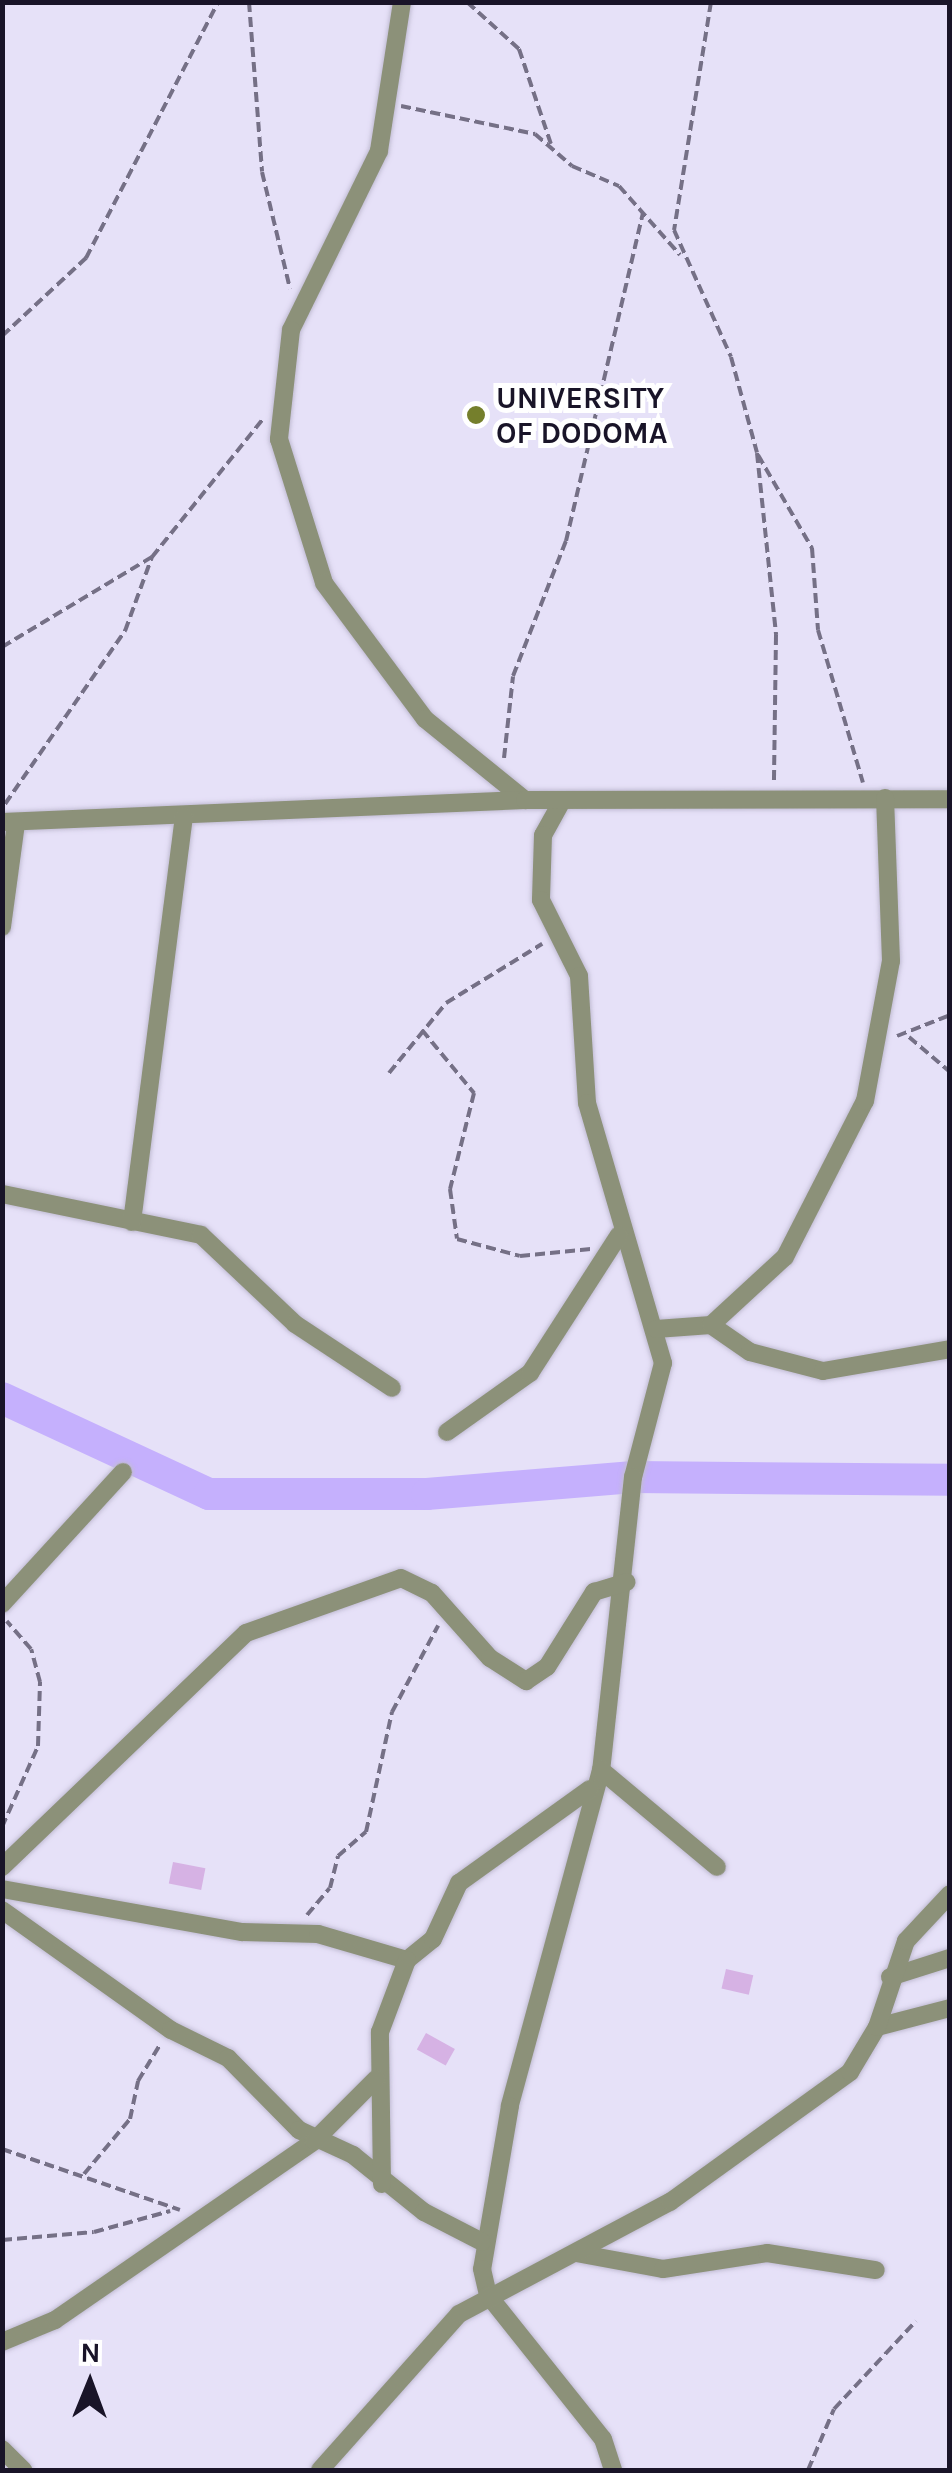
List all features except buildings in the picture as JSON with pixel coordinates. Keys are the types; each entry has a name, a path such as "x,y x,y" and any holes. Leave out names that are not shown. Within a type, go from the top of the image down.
{"street":[{"path":"402,2 379,152 298,318 278,398 278,439 324,582 425,719 526,800"},
{"path":"2,927 9,822 526,800 774,796 950,799"},
{"path":"711,1325 794,1241 866,1100 882,1036 891,961 877,797"},
{"path":"562,802 545,830 540,882 556,930 579,976 582,1074 619,1234 656,1329 663,1363 633,1477 627,1582 601,1770 590,1789 482,2242 488,2295 604,2439 612,2470"},
{"path":"132,1222 184,816"},
{"path":"2,1194 220,1245 283,1314 392,1388"},
{"path":"446,1432 530,1373 619,1234"},
{"path":"656,1329 711,1325 750,1352 823,1371 950,1349"},
{"path":"2,1604 124,1472"},
{"path":"2,1867 246,1633 401,1578 432,1592 446,1614 526,1681 548,1668 594,1592 627,1582"},
{"path":"601,1770 717,1867"},
{"path":"382,2184 376,2079 382,2021 407,1960 433,1939 459,1883 590,1789"},
{"path":"2,1889 242,1932 306,1933 407,1960"},
{"path":"320,2470 362,2413 488,2295 670,2202 824,2094 878,2028 890,1978 906,1941 950,1894"},
{"path":"2,1910 171,2030 228,2058 314,2141 353,2155 382,2184 482,2242"},
{"path":"890,1978 950,1958"},
{"path":"878,2028 950,2008"},
{"path":"2,2342 55,2320 210,2209 314,2141 376,2079"},
{"path":"576,2253 663,2269 767,2253 876,2270"},
{"path":"2,2449 23,2470"}],"path":[{"path":"2,336 86,258 218,2"},
{"path":"249,2 262,172 298,318"},
{"path":"468,2 518,49 552,146"},
{"path":"711,2 674,211 684,259 730,357 757,453 777,659 774,796"},
{"path":"388,101 495,122 552,146 572,166 611,179 684,259"},
{"path":"502,779 514,676 566,541 643,213"},
{"path":"2,806 124,631 152,557 278,398"},
{"path":"757,453 812,548 818,630 877,797"},
{"path":"2,647 152,557"},
{"path":"2,751 2,770"},
{"path":"389,1073 422,1030 460,992 508,973 556,930"},
{"path":"882,1036 908,1036 950,1014"},
{"path":"422,1030 474,1093 450,1189 457,1240 520,1256 610,1252"},
{"path":"908,1036 950,1072"},
{"path":"306,1933 310,1902 330,1888 338,1856 366,1832 401,1686 446,1614"},
{"path":"2,1617 31,1648 40,1682 38,1746 2,1827"},
{"path":"84,2174 122,2133 138,2080 171,2030"},
{"path":"2,2149 84,2174 175,2210"},
{"path":"2,2240 94,2232 175,2210 210,2209"},
{"path":"808,2470 834,2409 916,2321"}],"waterway":[{"path":"2,1398 209,1494 427,1494 633,1477 950,1480"}],"place":[{"name":"UNIVERSITY OF DODOMA","path":"476,415"}]}
